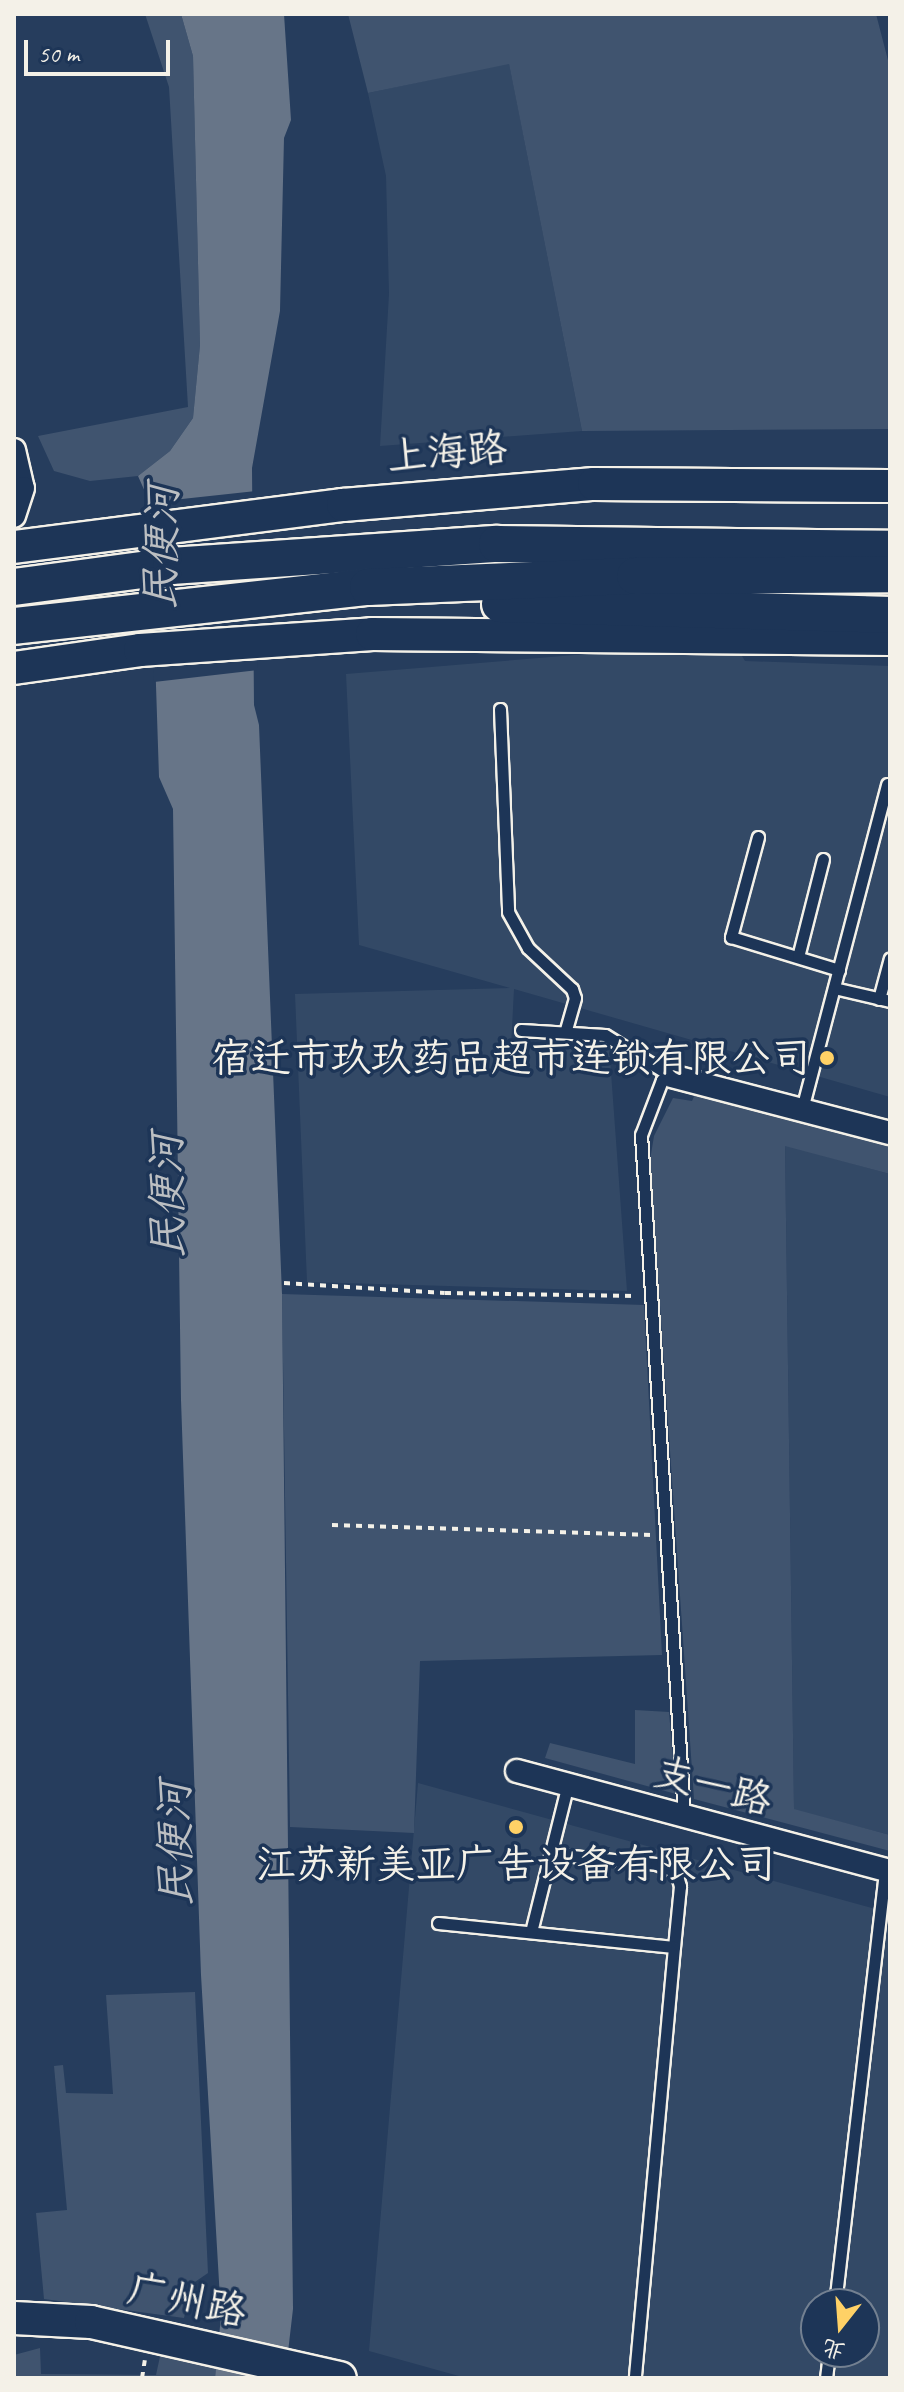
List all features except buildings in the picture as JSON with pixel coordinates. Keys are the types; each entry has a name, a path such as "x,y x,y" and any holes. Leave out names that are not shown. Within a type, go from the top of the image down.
{"highway":[{"path":"497,544 611,526 890,525"},
{"path":"14,587 171,566 497,544 890,549"},
{"path":"369,608 649,576 890,574"},
{"path":"14,626 220,602 369,608 890,615"}],"main road":[{"name":"上海路","path":"14,547 343,505 594,484 890,486"},
{"path":"14,668 140,650 369,608 890,639"},
{"name":"广州路","path":"14,2318 91,2322 183,2340 334,2377"}],"street":[{"path":"14,516 23,488 15,456"},
{"path":"671,1076 890,1133"},
{"name":"支一路","path":"517,1771 887,1870"}],"lane":[{"path":"500,709 508,912 528,948 572,989 575,998 565,1032"},
{"path":"802,1109 887,784"},
{"path":"758,837 731,937 839,970"},
{"path":"798,957 823,859"},
{"path":"834,988 885,1000 890,958"},
{"path":"521,1030 605,1035 671,1076"},
{"path":"671,1076 662,1080 641,1135 684,1815"},
{"path":"531,1932 568,1784"},
{"path":"551,1854 656,1864 676,1872 680,1886 635,2378"},
{"path":"837,2288 887,1870"},
{"path":"438,1923 674,1947"}],"path":[{"path":"284,1283 445,1293 651,1296"},
{"path":"332,1525 666,1536"}],"shaded area":[{"path":"145,14 181,14 193,56 200,345 193,418 170,451 138,476 90,481 54,471 38,436 188,407 169,87"},
{"path":"348,14 876,14 890,68 890,429 582,431 509,64 368,93"},
{"path":"509,63 582,431 380,446 389,294 386,176 368,93"},
{"path":"727,631 745,661 890,666 890,1097 514,989 511,1047 609,1045 627,1291 307,1282 295,994 510,988 359,945 346,674 587,654 586,640"},
{"path":"697,1090 890,1145 890,1174 785,1146 794,1809 890,1835 890,1851 694,1799 650,1160 654,1136 673,1098 692,1101"},
{"path":"785,1145 890,1174 890,1835 794,1810"},
{"path":"282,1294 644,1305 662,1655 420,1661 414,1833 290,1827"},
{"path":"635,1710 669,1712 676,1794 545,1758 550,1743 635,1764"},
{"path":"418,1783 890,1913 890,2378 466,2378 369,2351"},
{"path":"195,1992 208,2273 192,2284 184,2318 44,2299 36,2213 67,2210 54,2066 63,2065 66,2093 113,2094 106,1995"},
{"path":"162,2347 217,2358 215,2378 14,2378 14,2355 40,2348 41,2374 156,2375"}],"water":[{"name":"民便河","path":"181,14 284,14 291,120 284,138 280,311 252,468 254,705 259,725 282,1294 293,2309 285,2378 215,2378 221,2316 201,1975 181,1400 173,809 159,777 150,503 138,476 170,451 193,418 200,345 193,56"}],"pier":[{"path":"256,491 258,670 154,682 145,503"}],"place":[{"name":"宿迁市玖玖药品超市连锁有限公司","path":"827,1058"},
{"name":"江苏新美亚广告设备有限公司","path":"516,1827"}]}
